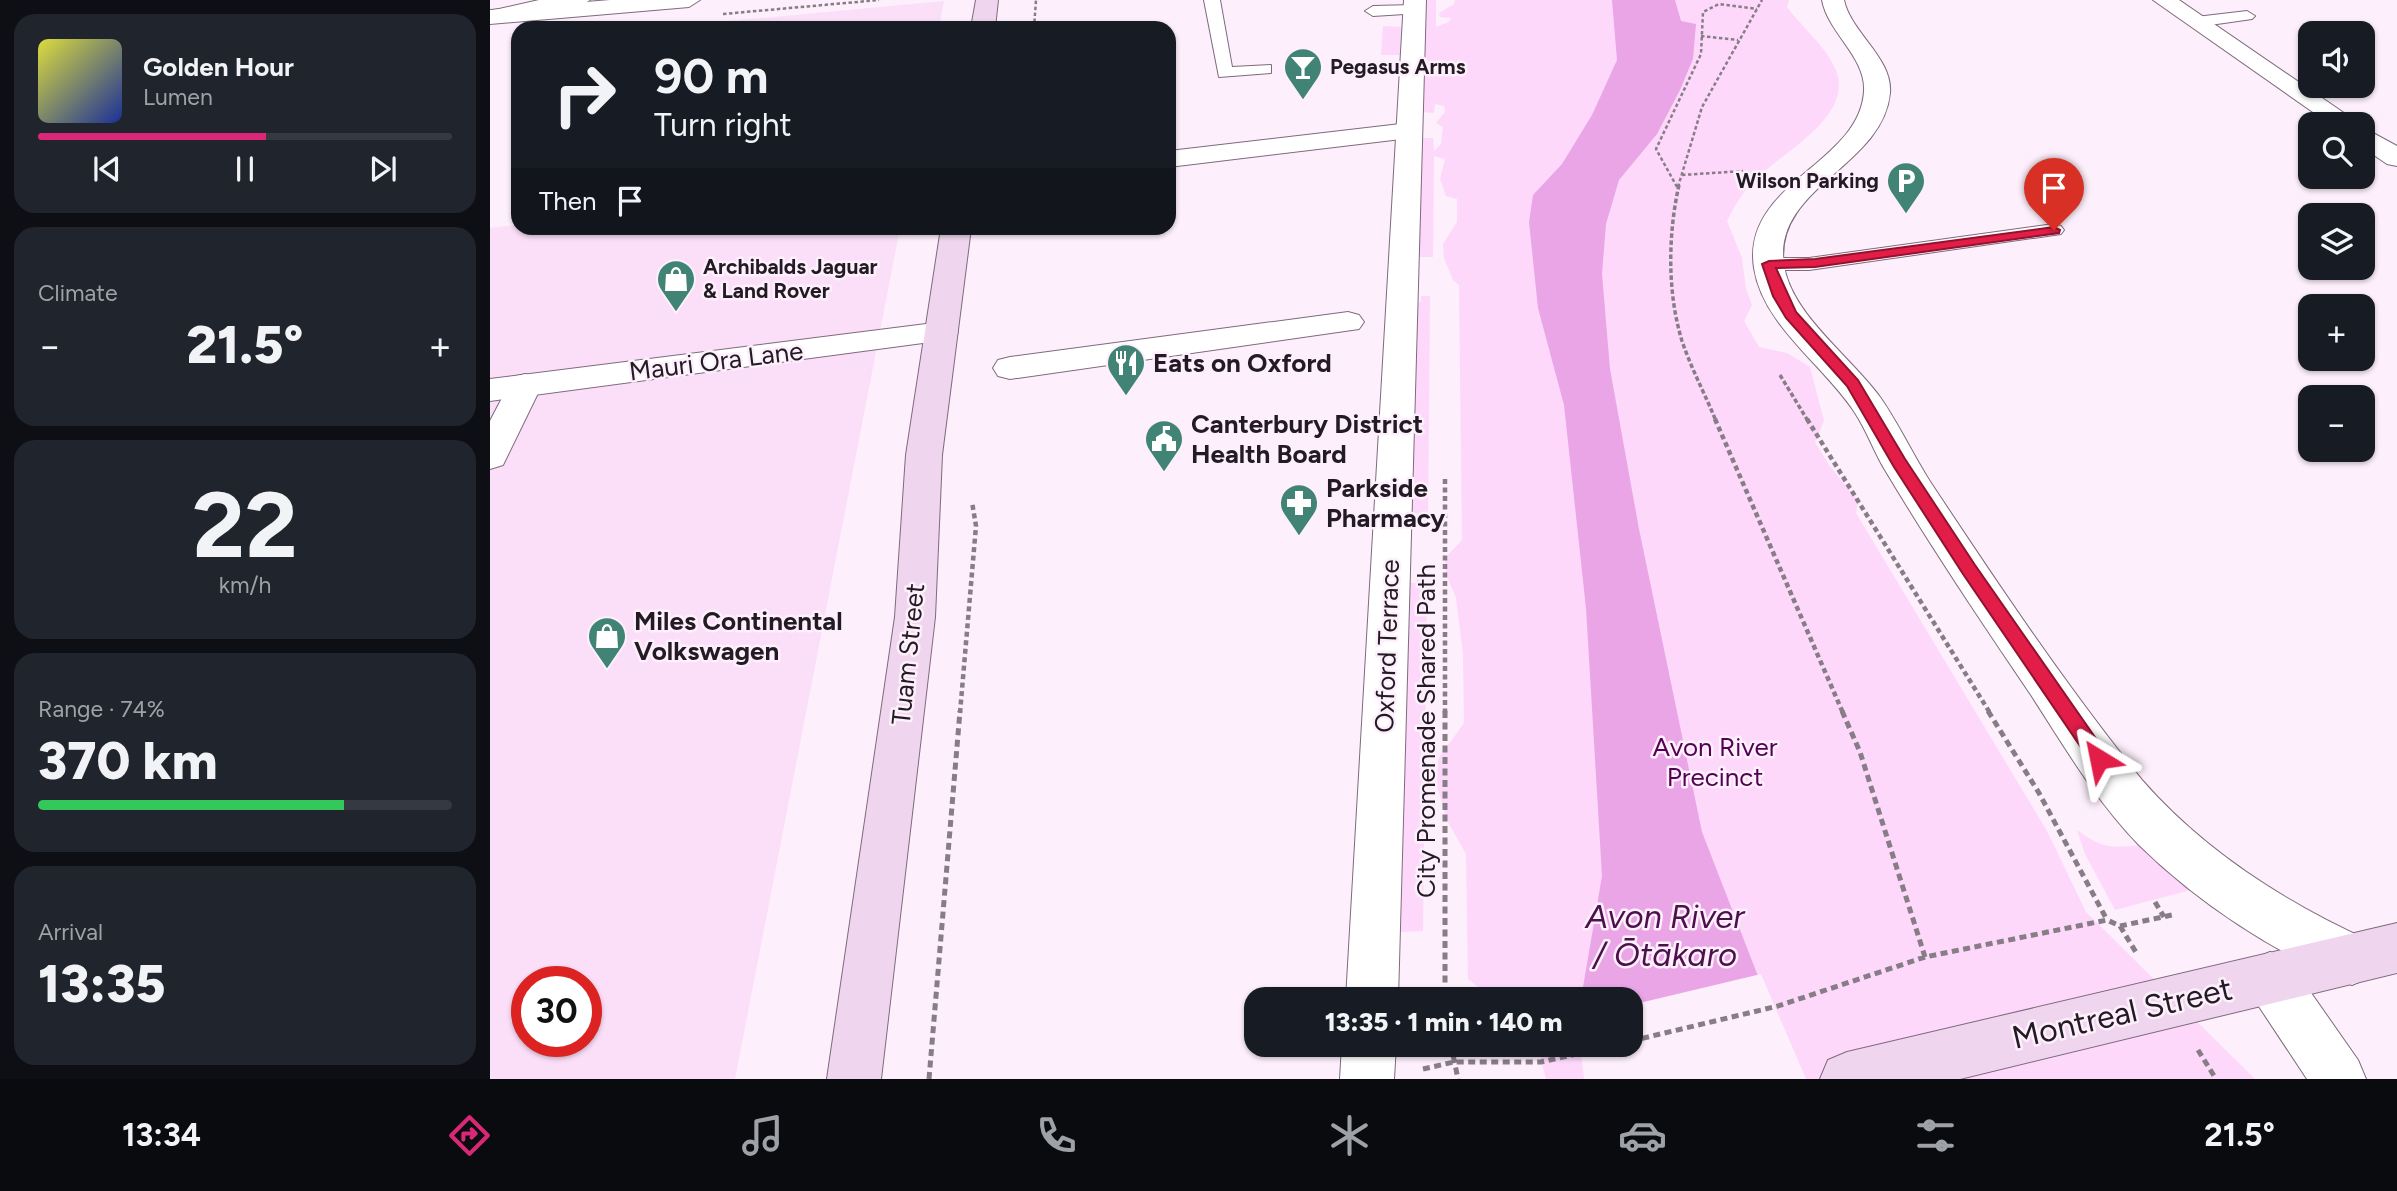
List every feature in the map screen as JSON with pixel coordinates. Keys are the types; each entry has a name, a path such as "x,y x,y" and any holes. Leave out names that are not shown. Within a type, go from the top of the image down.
{"main road":[{"path":"984,21 987,0"},
{"name":"Tuam Street","path":"854,1079 915,617 925,455 955,235"},
{"name":"Montreal Street","path":"1847,1079 2375,953"}],"street":[{"path":"490,17 689,0"},
{"path":"1833,0 1841,25 1877,80 1877,97 1863,130 1789,202 1778,218 1770,239 1769,264 1780,296 1791,315 1853,383 1899,463 2005,623 2124,793 2154,827 2271,919 2305,938 2375,953"},
{"path":"2164,0 2329,112"},
{"name":"Oxford Terrace","path":"1373,987 1415,5"},
{"path":"1176,158 1409,131"},
{"path":"2375,144 2397,158"},
{"path":"1010,368 1348,322"},
{"name":"Mauri Ora Lane","path":"490,390 942,332"},
{"path":"490,456 525,385"},
{"path":"2270,978 2339,1079"},
{"path":"1378,1057 1392,1075"}],"lane":[{"path":"490,17 541,4 582,0"},
{"path":"1212,0 1225,73 1265,69"},
{"path":"1373,11 1415,5"},
{"path":"2196,22 2247,16"},
{"path":"1769,264 1815,263 2054,230"}],"path":[{"path":"1034,21 1036,0"},
{"path":"1762,0 1702,107 1678,188 1672,232 1672,281 1682,340 1761,529 1860,752 1925,957"},
{"path":"1678,188 1656,149 1701,54 1703,12 1719,4 1757,9"},
{"path":"1700,36 1738,40"},
{"path":"1682,174 1744,172"},
{"name":"City Promenade Shared Path","path":"1445,472 1445,987"},
{"path":"2120,926 2176,914"},
{"path":"1643,1038 1778,1006 1925,957 2107,920 2120,926 2135,951"},
{"path":"2196,1047 2216,1079"},
{"path":"1453,1057 1458,1079"},
{"path":"1392,1075 1454,1062 1541,1062 1563,1057"}],"shaded area":[{"path":"944,1 940,21 730,21"},
{"path":"511,226 511,235 899,235 735,1079 490,1079 490,228"}],"green space":[{"name":"Avon River Precinct","path":"1425,0 1436,0 1436,27 1449,22 1451,18 1440,17 1439,13 1454,4 1455,0 1789,0 1787,7 1830,58 1839,84 1836,101 1827,116 1814,131 1754,181 1727,221 1742,258 1746,289 1752,305 1744,321 1759,347 1787,353 1810,367 1824,421 1815,442 1829,465 1858,501 1856,513 2047,831 2086,912 2255,1079 1546,1079 1540,1057 1643,1057 1643,987 1478,987 1468,979 1466,854 1448,822 1437,786 1438,759 1464,723 1463,654 1456,598 1446,574 1445,558 1462,540 1459,285 1453,280 1444,258 1443,244 1457,222 1457,199 1446,196 1440,179 1445,159 1434,156 1433,257 1417,257 1422,138 1433,138 1434,151 1441,144 1443,127 1436,123 1445,112 1444,106 1435,104 1434,113 1422,112"},
{"path":"1383,26 1401,27 1400,55 1381,55"},
{"path":"1421,296 1430,296 1428,525 1416,525 1415,517 1411,517 1416,302 1421,302"},
{"path":"1417,577 1427,578 1423,931 1401,932 1409,583 1416,583"},
{"path":"2077,830 2108,846 2143,845 2198,888 2115,910 2085,854"}],"water":[{"name":"Avon River / Ōtākaro","path":"1612,0 1675,0 1681,21 1696,24 1693,59 1680,90 1657,134 1619,180 1606,224 1602,274 1610,369 1639,529 1702,832 1756,971 1803,1079 1643,1047 1643,987 1583,987 1602,876 1586,608 1564,405 1538,308 1529,222 1533,195 1562,164 1592,115 1617,60"}],"pier":[{"path":"1761,974 1806,1079 1584,1079 1581,1057 1643,1057 1643,1002"}],"place":[{"name":"Pegasus Arms","path":"1303,101"},
{"name":"Wilson Parking","path":"1906,215"},
{"name":"Archibalds Jaguar & Land Rover","path":"676,313"},
{"name":"Eats on Oxford","path":"1126,397"},
{"name":"Canterbury District Health Board","path":"1164,473"},
{"name":"Parkside Pharmacy","path":"1299,537"},
{"name":"Miles Continental Volkswagen","path":"607,670"}],"route":[{"path":"2054,230 1815,263 1769,264 1780,296 1791,315 1853,383 1871,410 1899,463 2012,634 2099,759"}]}
